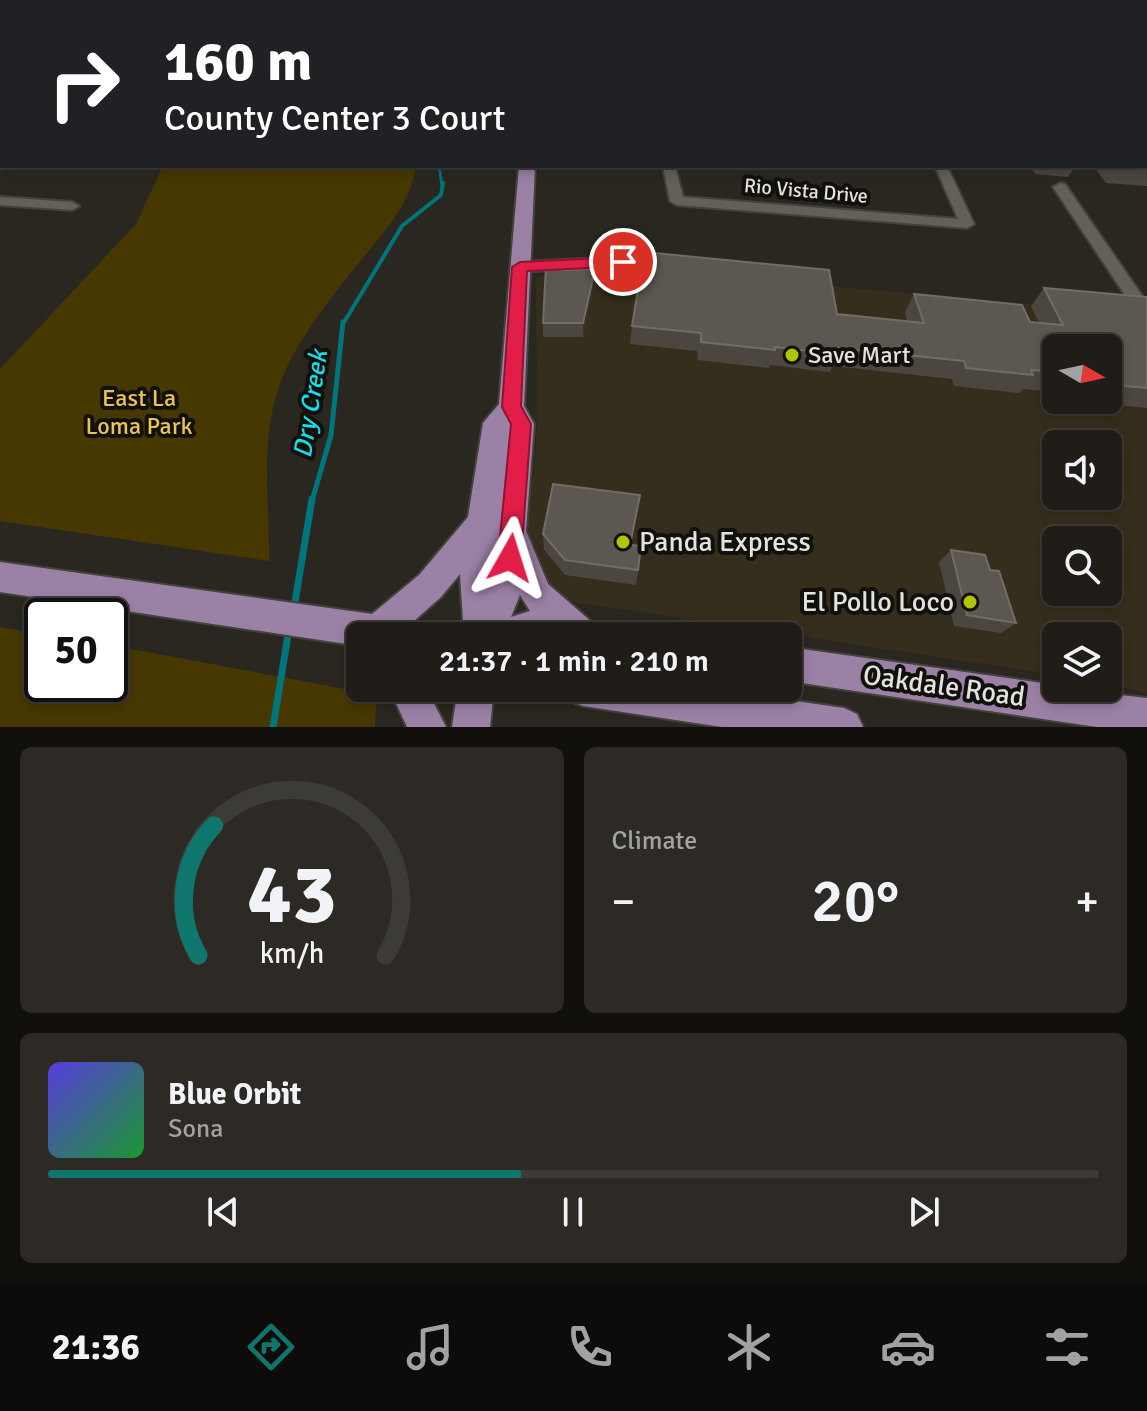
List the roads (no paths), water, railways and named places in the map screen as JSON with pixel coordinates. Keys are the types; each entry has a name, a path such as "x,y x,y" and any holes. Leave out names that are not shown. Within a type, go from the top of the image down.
{"main road":[{"path":"491,622 506,590 498,525 496,423 511,407 527,168"},
{"path":"387,622 498,525"},
{"path":"498,525 536,595 567,622"},
{"path":"0,577 346,629"},
{"name":"Oakdale Road","path":"802,666 1147,716"},
{"path":"414,702 427,727"},
{"path":"471,727 474,702"},
{"path":"677,702 844,727"}],"street":[{"name":"Rio Vista Drive","path":"669,168 677,201 967,224 942,168"},
{"path":"1060,187 1147,315"},
{"path":"0,201 72,206"},
{"path":"520,267 623,262"}],"waterway":[{"name":"Dry Creek","path":"439,168 442,185"},
{"name":"Dry Creek","path":"343,324 402,226 441,195 443,183"},
{"name":"Dry Creek","path":"312,501 331,435 343,322"},
{"name":"Dry Creek","path":"294,608 312,499"},
{"name":"Dry Creek","path":"273,727 289,629"}],"place":[{"name":"Save Mart","path":"792,355"},
{"name":"Panda Express","path":"623,542"},
{"name":"El Pollo Loco","path":"970,602"}],"park label":[{"name":"East La Loma Park","path":"139,412"}]}
